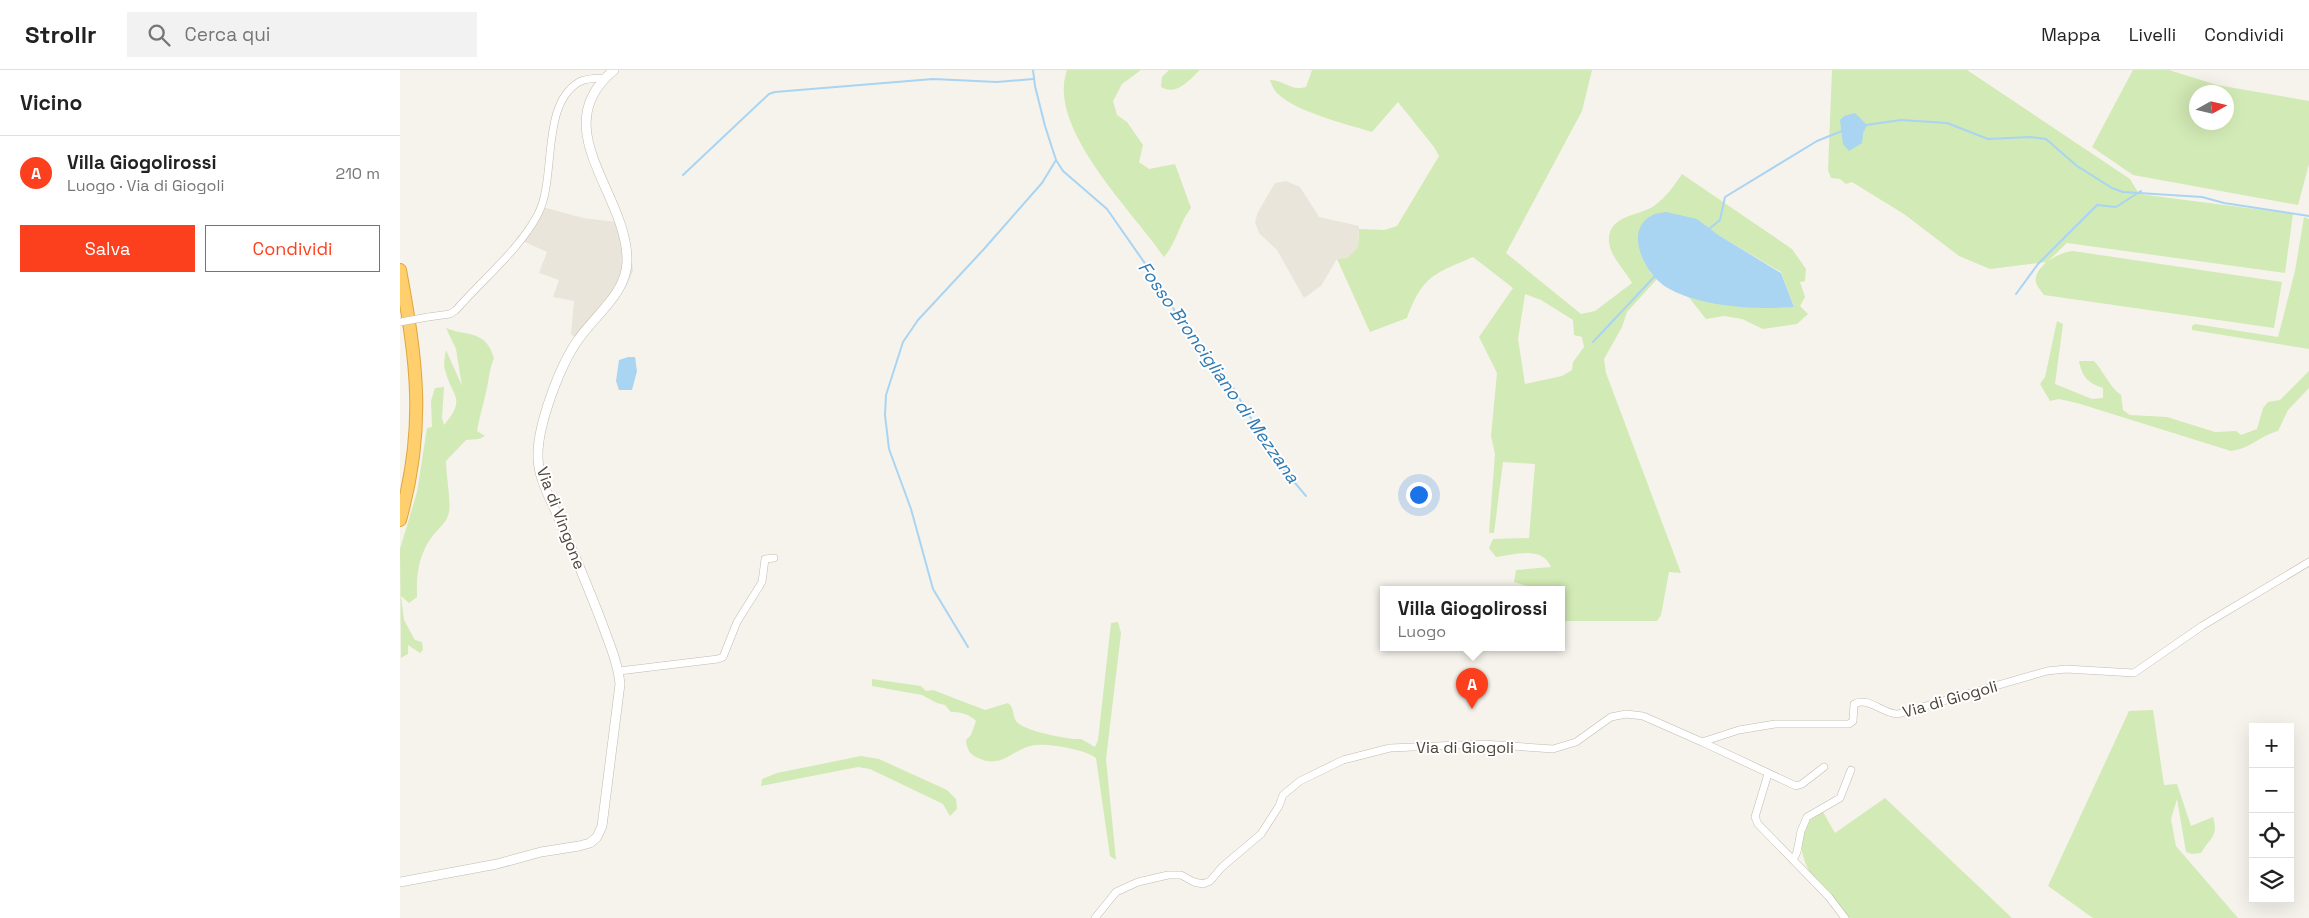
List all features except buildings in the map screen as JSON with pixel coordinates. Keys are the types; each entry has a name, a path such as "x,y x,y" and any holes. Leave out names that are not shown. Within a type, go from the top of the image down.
{"highway":[{"path":"400,270 414,348 417,386 417,438 408,490 400,520"}],"street":[{"name":"Via di Vingone","path":"400,882 497,864 541,852 590,843 597,837 602,826 620,684 619,671 594,601 546,488 538,457 543,424 560,374 579,339 619,289 628,263 621,229 586,135 585,116 589,100 596,88 614,70"},
{"path":"400,322 450,314 456,310 527,234 540,212 548,180 552,137 557,113 567,94 578,82 605,78"},
{"path":"619,671 718,659 723,656 737,622 762,582 765,559 774,558"},
{"name":"Via di Giogoli","path":"1095,918 1116,892 1138,882 1168,875 1181,875 1194,882 1207,883 1262,834 1280,806 1283,795 1300,781 1343,760 1390,748 1483,744 1552,750 1576,742 1611,716 1626,714 1643,716 1702,742 1739,730 1775,724 1849,724 1853,721 1854,704 1859,702 1867,702 1888,714 1898,714 2047,671 2066,669 2134,674 2202,626 2309,562"},
{"path":"1702,742 1796,786 1802,784 1824,767"},
{"path":"1793,860 1807,817 1840,798 1851,770"},
{"path":"1768,774 1755,817 1845,918"}],"shaded area":[{"path":"1286,181 1300,187 1319,217 1359,226 1358,247 1347,258 1337,259 1321,286 1304,298 1277,250 1259,233 1255,222 1258,212 1275,183"},
{"path":"539,206 583,218 625,223 630,240 633,271 626,287 581,343 571,334 574,301 553,297 559,280 539,273 547,252 516,238 528,227"}],"green space":[{"path":"1067,70 1141,70 1122,84 1113,101 1117,115 1127,122 1143,145 1139,162 1149,169 1175,164 1191,208 1164,257 1114,193 1080,143 1069,117 1064,93"},
{"path":"1169,70 1200,70 1182,86 1172,90 1161,87 1162,77"},
{"path":"1312,70 1592,70 1582,111 1506,253 1581,314 1595,311 1632,283 1615,259 1610,248 1610,233 1613,226 1618,221 1654,206 1670,191 1682,174 1792,249 1806,269 1805,281 1800,282 1805,297 1800,306 1808,314 1797,324 1763,329 1742,319 1724,316 1706,319 1687,295 1697,299 1763,308 1794,307 1781,272 1720,236 1697,219 1650,272 1657,279 1627,312 1622,327 1604,359 1606,373 1681,573 1669,572 1661,615 1657,621 1565,622 1565,586 1527,586 1514,582 1516,570 1551,567 1547,560 1541,556 1527,553 1496,557 1489,548 1493,539 1529,538 1535,464 1503,462 1494,533 1489,533 1495,454 1491,436 1497,373 1479,337 1513,288 1473,257 1439,272 1431,278 1419,293 1407,318 1370,332 1337,259 1347,258 1358,247 1359,229 1384,230 1397,226 1439,156 1398,102 1372,132 1322,117 1297,106 1277,93 1270,80 1300,88 1306,87","holes":["1525,294 1541,300 1573,320 1574,335 1582,337 1584,347 1573,362 1572,370 1562,376 1525,384 1518,339"]},
{"path":"1832,70 1967,70 2130,179 2139,194 2293,214 2285,273 2067,243 2047,262 1990,269 1959,256 1904,214 1852,182 1846,184 1840,179 1831,178 1828,170"},
{"path":"2133,70 2169,70 2217,85 2189,85 2189,130 2234,130 2234,88 2309,101 2309,164 2298,205 2133,175 2092,147"},
{"path":"2304,217 2309,219 2309,349 2192,330 2192,326 2195,324 2278,337 2295,271"},
{"path":"2073,251 2282,282 2274,328 2044,295 2036,282 2036,277 2041,267 2051,259"},
{"path":"2057,321 2063,324 2055,384 2092,399 2103,398 2103,388 2086,379 2079,361 2094,361 2121,395 2123,410 2130,415 2167,417 2215,432 2236,431 2241,435 2257,429 2263,408 2268,402 2280,400 2309,371 2309,388 2288,410 2278,431 2245,447 2231,451 2077,403 2059,399 2050,401 2040,384 2045,377"},
{"path":"446,328 481,338 486,342 494,358 477,431 485,436 479,439 466,440 446,461 449,501 448,516 425,548 418,572 417,597 409,603 401,596 404,620 415,640 422,642 423,650 420,653 408,645 408,654 401,658 400,549 417,492 427,428 432,427 431,401 435,388 444,387 442,418 444,425 455,409 456,403 456,398 444,368 446,350 462,386 456,349"},
{"path":"1118,622 1121,633 1106,759 1116,860 1110,856 1096,758 1076,750 1058,746 1036,745 1002,760 987,761 978,758 968,749 966,740 971,735 976,721 968,715 951,712 945,705 922,695 872,686 872,679 921,686 926,691 933,690 985,710 1008,703 1012,707 1016,721 1020,725 1047,734 1081,739 1095,747 1098,740 1111,623"},
{"path":"2153,710 2164,785 2177,784 2191,826 2213,817 2215,824 2213,836 2201,853 2192,854 2186,852 2177,799 2171,819 2176,846 2238,918 2093,918 2048,886 2129,711"},
{"path":"861,756 879,759 947,790 956,799 957,809 950,816 943,804 870,769 858,767 761,786 762,779 777,773"},
{"path":"1885,798 2012,918 1846,918 1811,875 1802,850 1802,836 1809,822 1823,812 1835,833"}],"water":[{"path":"1855,113 1867,125 1863,133 1862,143 1849,151 1843,144 1840,120 1844,116"},
{"path":"1666,212 1697,219 1720,236 1781,273 1794,307 1728,306 1695,299 1666,287 1651,273 1640,253 1638,242 1639,232 1643,223 1653,215"},
{"path":"635,357 637,371 632,390 619,390 616,381 619,360"}],"waterway":[{"name":"Fosso Broncigliano di Mezzana","path":"1033,70 1045,126 1056,160 1063,171 1107,209 1160,285 1177,315 1232,386 1274,458 1306,496"},
{"path":"683,175 769,94 775,92 933,79 997,82 1033,79"},
{"path":"1866,125 1901,120 1947,123 1988,139 2030,137 2046,139 2077,166 2112,188 2123,192 2202,197 2224,203 2309,216"},
{"path":"1709,229 1720,220 1725,197 1817,141 1842,131"},
{"path":"968,647 933,589 911,509 889,449 885,415 886,395 903,342 918,320 1042,183 1056,160"},
{"path":"2016,294 2038,264 2097,205 2116,207 2141,191"},
{"path":"1593,342 1656,275"}],"place":[{"name":"Villa Giogolirossi","path":"1472,709"}]}
